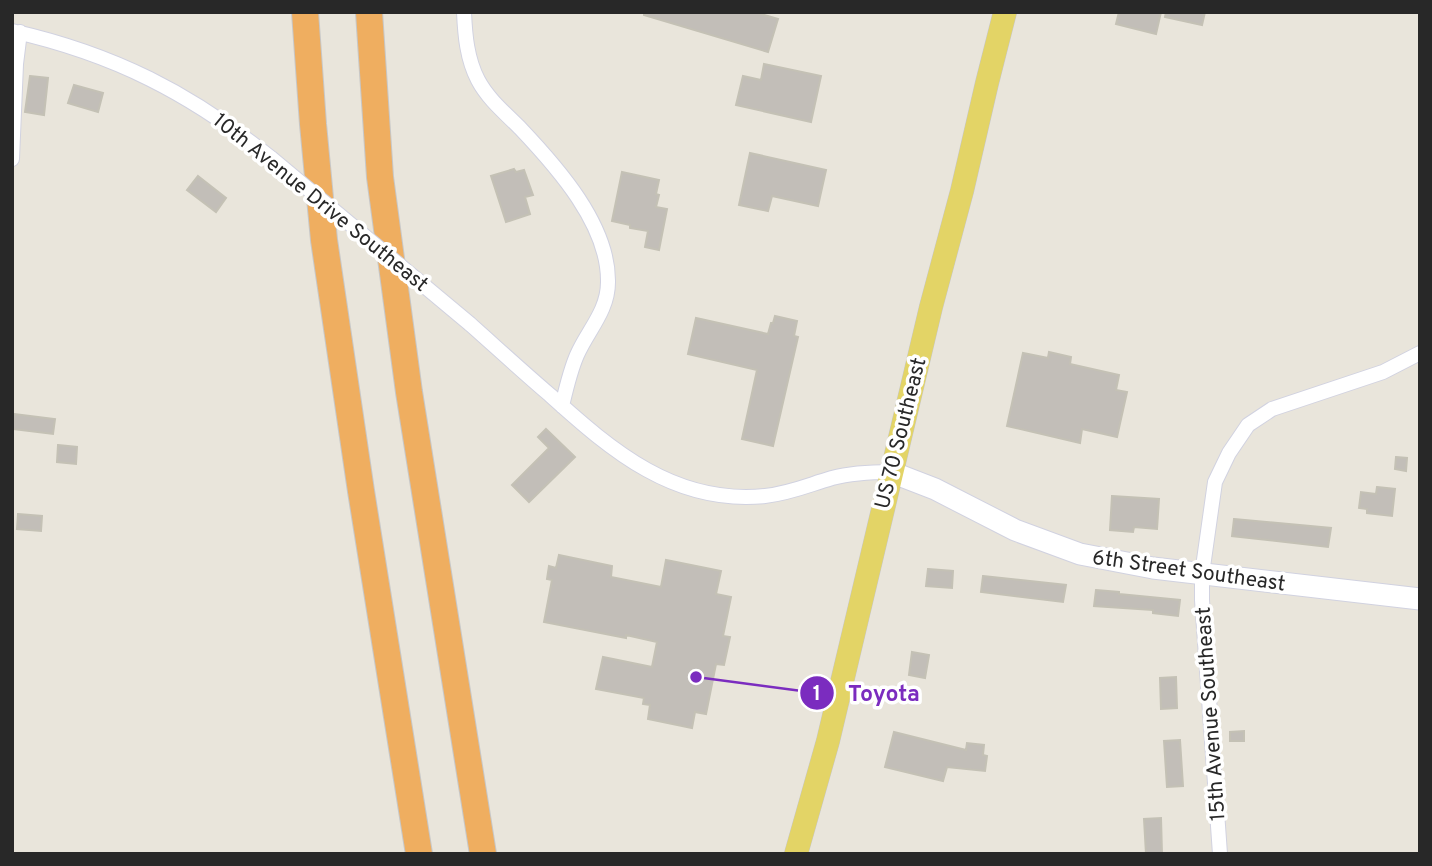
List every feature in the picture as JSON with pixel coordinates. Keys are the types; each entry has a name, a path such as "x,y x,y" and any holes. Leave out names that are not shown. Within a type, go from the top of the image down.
{"highway":[{"path":"306,12 313,124 329,277 419,854"},
{"path":"369,12 380,177 407,378 483,854"}],"main road":[{"name":"US 70 Southeast","path":"796,854 828,741 930,307 962,191 1005,12"}],"street":[{"path":"464,12 468,51 478,81 577,197 593,224 607,264 605,303 576,356 562,406"},
{"path":"12,159 16,32"},
{"name":"10th Avenue Drive Southeast","path":"16,32 92,53 149,78 204,108 271,158 470,324 604,442 640,467 670,482 710,494 742,497 788,492 849,474 891,472"},
{"name":"15th Avenue Southeast","path":"1220,854 1202,574 1215,482 1229,453 1248,425 1272,409 1383,372 1420,353"},
{"name":"6th Street Southeast","path":"891,472 935,489 1016,530 1064,549 1122,563 1420,599"}],"building":[{"path":"644,12 754,12 778,19 768,52 644,15"},
{"path":"1119,12 1161,12 1156,34 1116,24"},
{"path":"1166,12 1205,12 1202,25 1165,17"},
{"path":"764,64 821,76 811,122 736,105 743,76 761,80"},
{"path":"30,76 48,78 44,115 25,112"},
{"path":"74,85 103,93 98,112 68,103"},
{"path":"750,153 826,170 818,206 772,196 768,211 739,205"},
{"path":"514,169 516,172 524,170 533,195 525,197 530,214 506,222 491,176"},
{"path":"622,172 659,180 656,207 667,209 659,250 645,247 648,231 612,221"},
{"path":"198,176 226,198 216,212 187,190"},
{"path":"775,316 797,321 794,336 798,337 773,446 742,439 757,370 688,354 696,318 768,334"},
{"path":"1049,352 1071,357 1070,364 1119,375 1116,390 1127,392 1117,437 1082,429 1080,443 1007,426 1023,353 1048,358"},
{"path":"14,414 55,419 53,434 12,429"},
{"path":"546,429 575,457 529,502 512,485 549,448 538,437"},
{"path":"58,445 77,447 76,464 57,462"},
{"path":"1396,457 1407,458 1406,471 1395,469"},
{"path":"1377,487 1395,489 1392,516 1367,513 1367,509 1359,508 1361,492 1376,494"},
{"path":"1112,496 1159,499 1157,529 1134,527 1133,532 1110,530"},
{"path":"18,514 42,516 41,531 17,529"},
{"path":"1234,519 1331,528 1328,547 1232,536"},
{"path":"559,555 612,566 611,577 661,587 666,560 721,571 716,594 731,597 723,636 730,637 724,665 716,664 706,714 695,712 692,728 648,719 650,705 643,704 644,698 596,689 603,657 652,667 657,642 544,622 552,580 547,579 549,566 556,568"},
{"path":"928,569 953,571 952,588 926,586"},
{"path":"983,576 1066,585 1063,602 981,592"},
{"path":"1096,590 1180,600 1178,616 1153,613 1153,610 1094,606"},
{"path":"912,652 929,655 925,678 909,675"},
{"path":"1176,677 1177,708 1161,709 1160,678"},
{"path":"1244,731 1244,741 1230,741 1230,732"},
{"path":"894,732 966,750 967,743 984,745 983,755 987,756 985,771 947,767 943,781 885,767"},
{"path":"1180,740 1183,786 1167,787 1164,741"},
{"path":"1161,818 1162,854 1146,854 1144,819"}],"place":[{"name":"Toyota","path":"696,677"}]}
